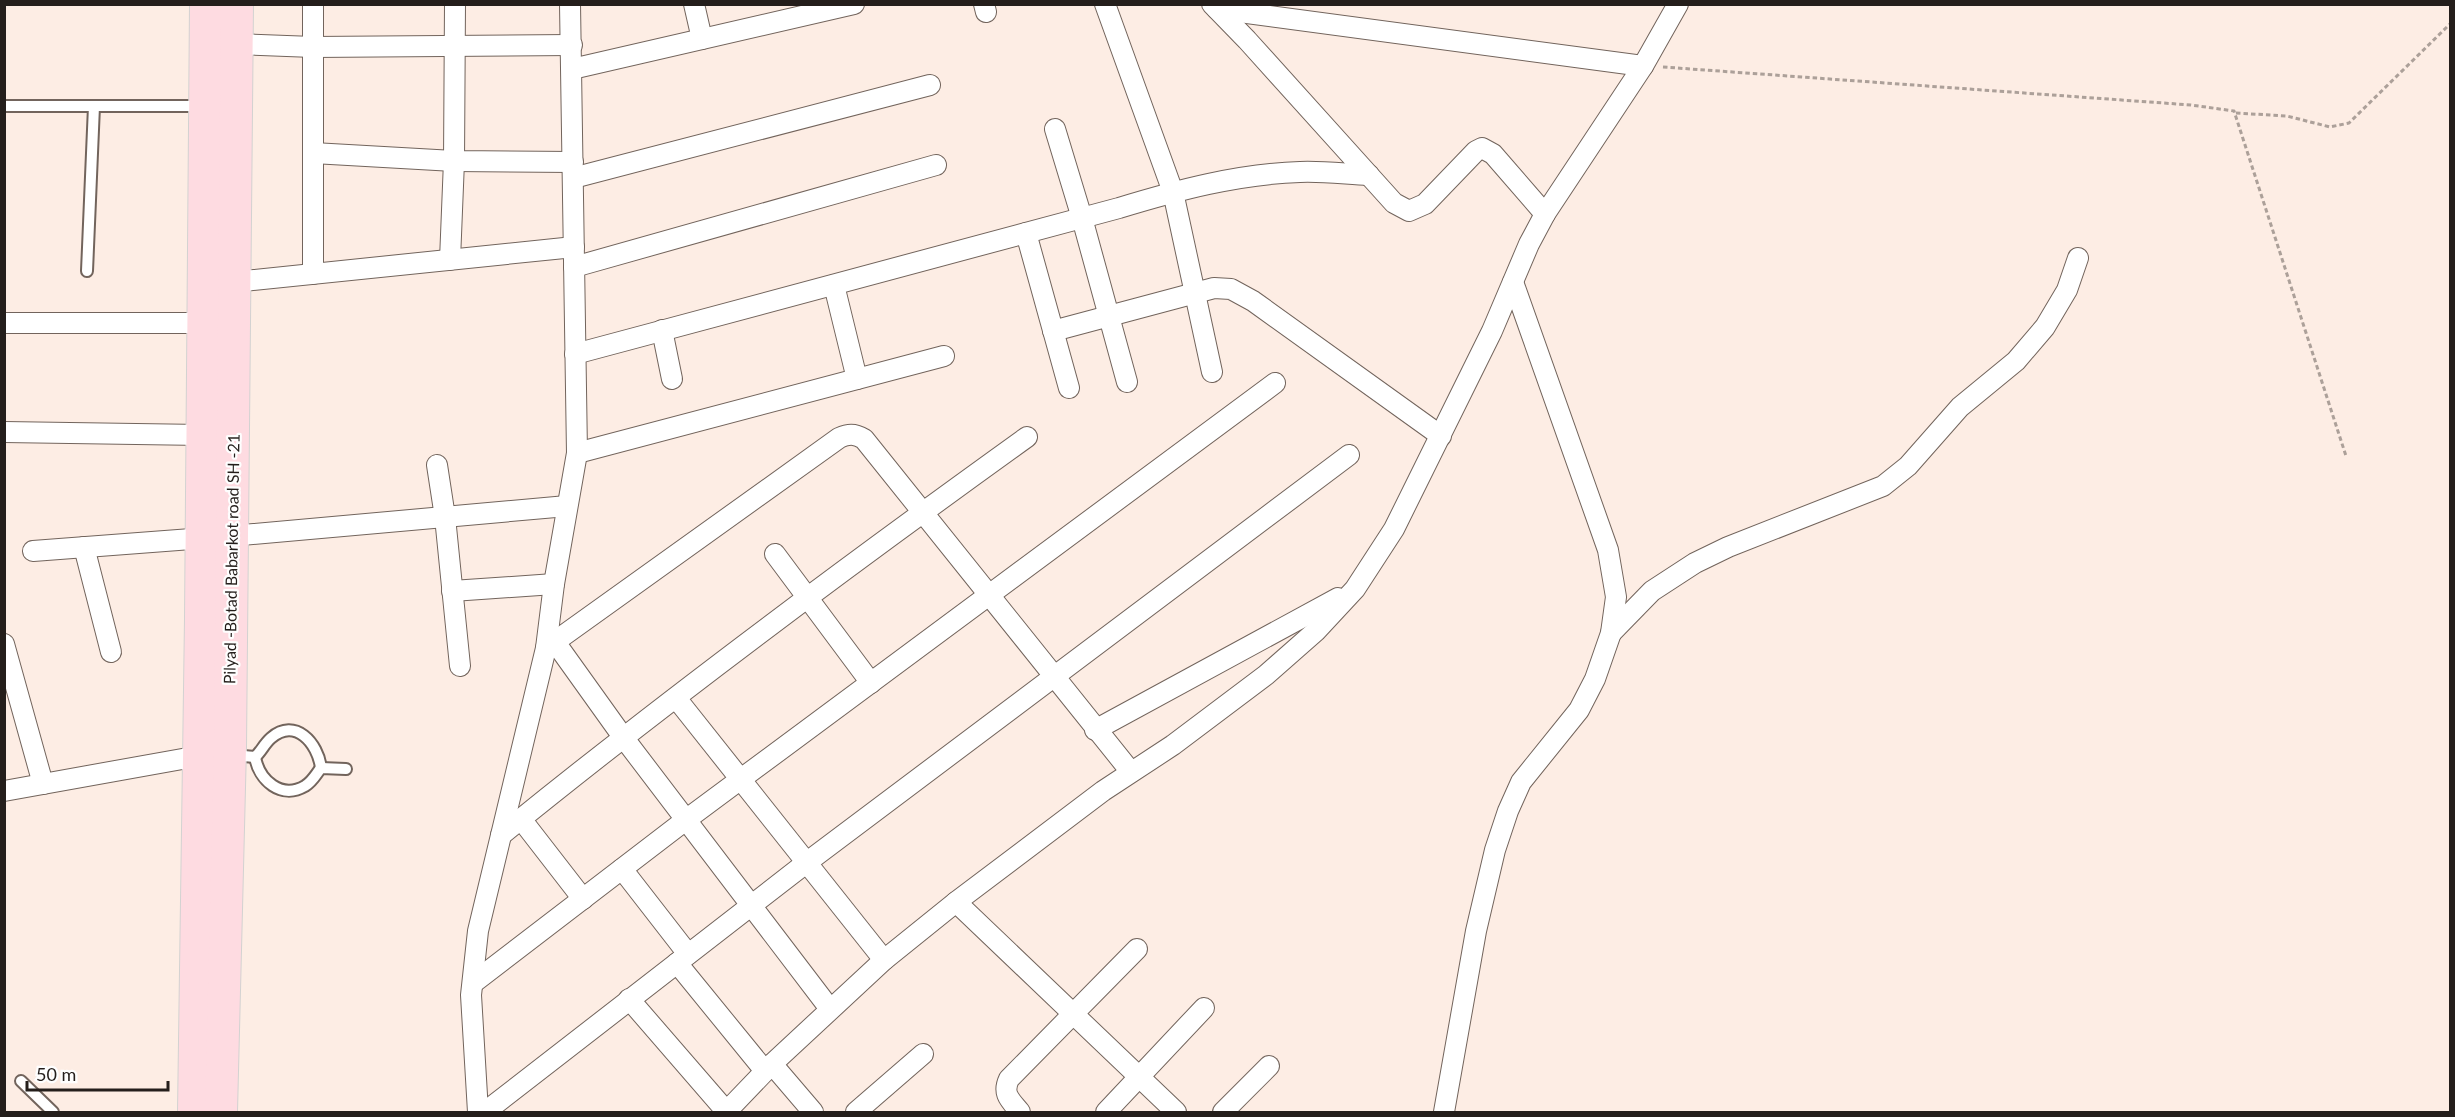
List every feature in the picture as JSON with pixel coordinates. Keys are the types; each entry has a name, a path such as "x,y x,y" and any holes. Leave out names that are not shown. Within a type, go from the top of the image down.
{"main road":[{"name":"Pilyad -Botad Babarkot road SH -21","path":"206,4 202,435 217,537 228,756 221,1113"},
{"name":"Pilyad -Botad Babarkot road SH -21","path":"217,537 234,282 237,4"},
{"name":"Pilyad -Botad Babarkot road SH -21","path":"194,1113 228,756"}],"street":[{"path":"313,274 314,4"},
{"path":"450,260 454,161 455,4"},
{"path":"478,1113 471,995 478,931 551,645 554,584 577,453 570,4"},
{"path":"694,4 702,39"},
{"path":"572,69 702,39 804,10 854,4"},
{"path":"1105,4 1173,192 1212,372"},
{"path":"629,999 726,1112 769,1067 884,960 956,902 1266,675 1316,631 1355,589 1394,529 1492,332 1529,244 1545,213 1643,66 1678,4"},
{"path":"1214,7 1643,66"},
{"path":"1214,7 1394,203 1409,212 1425,204 1476,151 1482,148 1493,154 1545,213"},
{"path":"237,44 313,48 572,45"},
{"path":"313,153 573,170 930,85"},
{"path":"1055,129 1083,218 1127,382"},
{"path":"234,282 450,260 574,257 936,165"},
{"path":"575,354 1173,192 1258,175 1301,172 1369,175"},
{"path":"1026,233 1069,388"},
{"path":"1611,633 1652,591 1695,563 1728,547 1882,486 1908,466 1960,407 2016,361 2045,327 2067,290 2078,258"},
{"path":"1444,1113 1476,931 1495,850 1508,811 1521,783 1579,710 1595,679 1611,633 1616,597 1608,550 1513,282"},
{"path":"834,285 857,379"},
{"path":"1053,331 1214,288 1231,289 1253,301 1441,436"},
{"path":"4,323 203,323"},
{"path":"662,330 672,379"},
{"path":"577,453 944,356"},
{"path":"473,983 687,819 1275,383"},
{"path":"4,432 202,435"},
{"path":"551,645 839,438 848,434 857,435 864,439 1095,730 1131,772"},
{"path":"501,835 623,737 1027,437"},
{"path":"485,1113 752,904 1349,455"},
{"path":"437,465 445,517 460,666"},
{"path":"33,551 567,506"},
{"path":"84,547 111,652"},
{"path":"775,555 871,683"},
{"path":"452,591 554,584"},
{"path":"1095,730 1355,589"},
{"path":"4,644 43,784"},
{"path":"551,645 687,819 830,1009"},
{"path":"676,698 884,960"},
{"path":"4,791 228,756"},
{"path":"520,819 583,899"},
{"path":"622,869 682,958 769,1067 813,1113"},
{"path":"956,902 1176,1113"},
{"path":"1020,1113 1006,1095 1005,1087 1009,1078 1137,949"},
{"path":"1106,1113 1203,1008"},
{"path":"856,1113 923,1054"},
{"path":"1223,1113 1269,1066"}],"lane":[{"path":"4,106 205,106"},
{"path":"87,271 94,106"},
{"path":"286,731 300,733 312,741 319,754 321,768 304,786 294,790 282,790 272,786 257,769 228,756 286,731"},
{"path":"321,768 346,769"},
{"path":"21,1081 53,1113"}],"path":[{"path":"2236,114 2287,116 2330,127 2349,123 2451,24"},
{"path":"1643,66 2231,109 2236,114 2346,456"}]}
